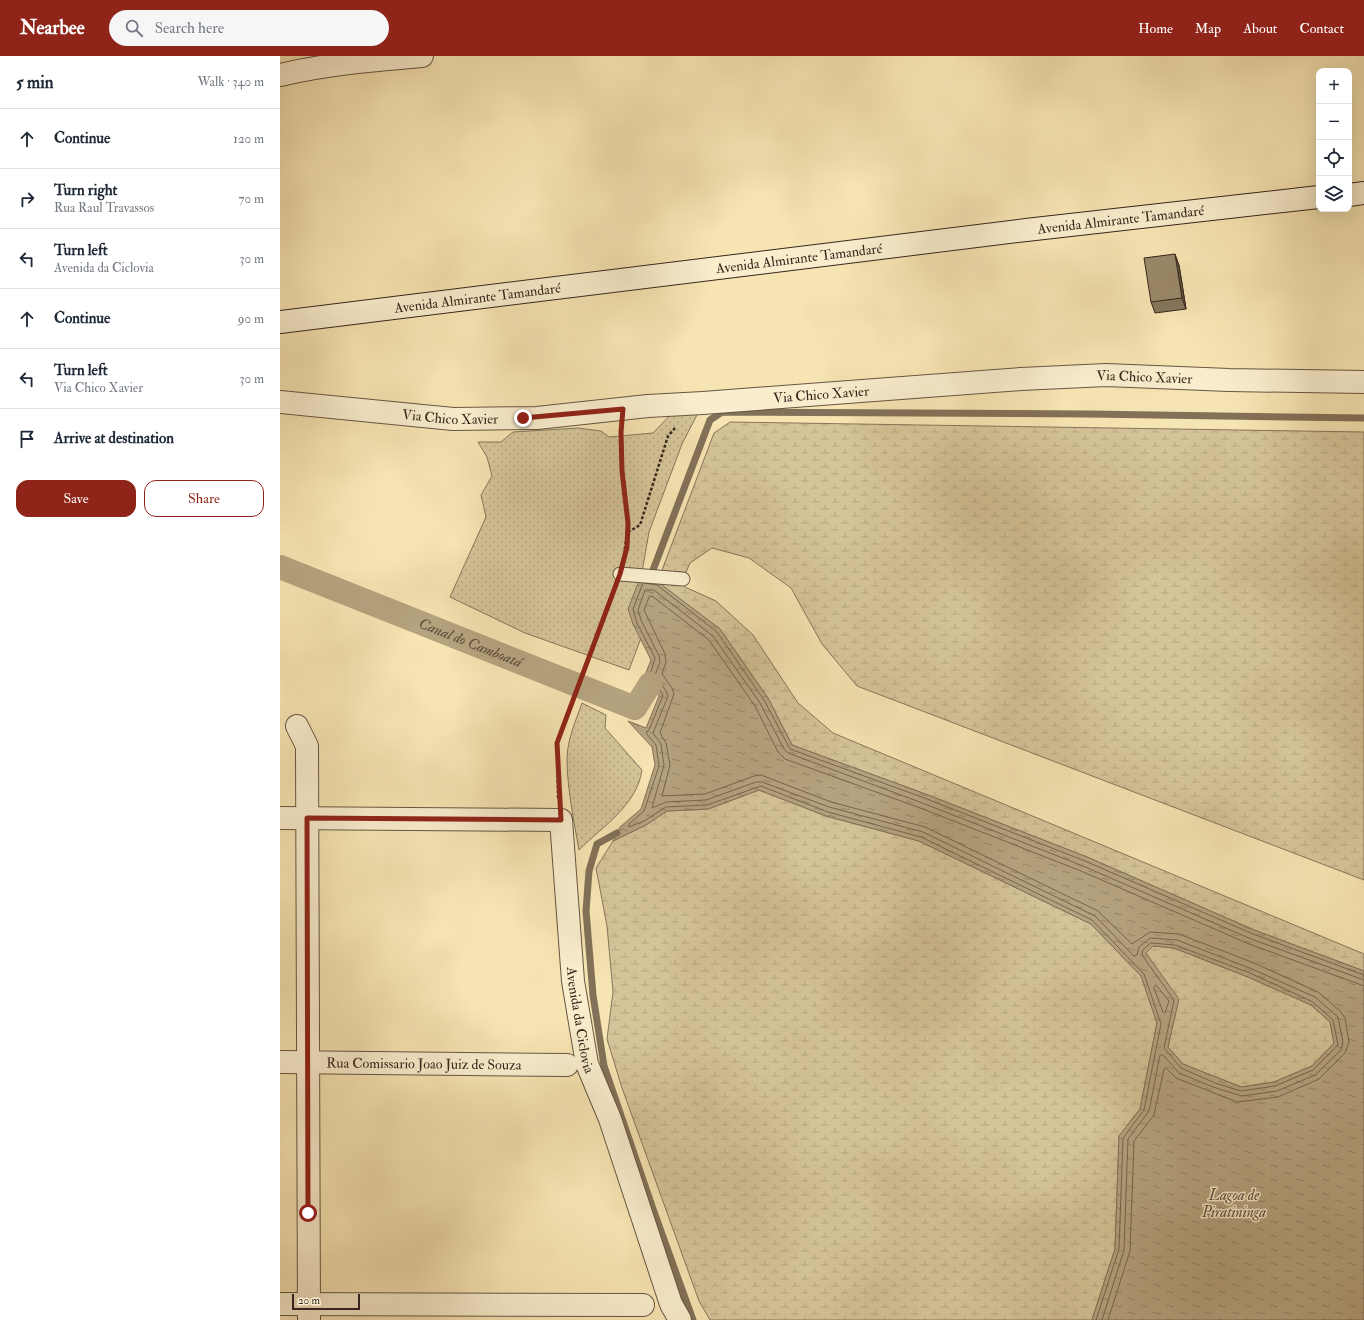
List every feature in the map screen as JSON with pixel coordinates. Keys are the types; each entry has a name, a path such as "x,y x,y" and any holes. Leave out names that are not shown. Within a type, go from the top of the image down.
{"street":[{"path":"280,76 296,72 363,62 422,56"},
{"path":"1352,195 1364,193"},
{"name":"Avenida Almirante Tamandaré","path":"280,322 1026,230 1316,197"},
{"name":"Via Chico Xavier","path":"280,402 453,420 537,418 648,406 1106,375 1229,380 1364,382"},
{"path":"297,726 307,746 309,1312"},
{"path":"280,818 561,820"},
{"name":"Avenida da Ciclovia","path":"561,820 573,981 587,1064 610,1119 671,1304 680,1320"},
{"name":"Rua Comissario Joao Juiz de Souza","path":"280,1062 567,1065"},
{"path":"280,1304 309,1312 642,1305"}],"lane":[{"path":"620,574 683,579"}],"path":[{"path":"561,820 557,743 588,656 620,574 627,547 621,432 623,409"},
{"path":"627,532 640,525 645,514 668,436 676,427"}],"green space":[{"path":"676,409 700,409 682,444 649,532 633,624 641,638 629,670 525,633 450,597 486,517 481,495 492,476 487,457 478,442 501,442 513,432 578,428 601,431 609,437 653,433"},
{"path":"730,422 1364,432 1364,880 857,686 822,644 791,588 749,558 712,548 690,563 683,579 685,587 716,601 753,635 798,703 833,733 1364,954 1364,971 1254,930 1087,857 928,795 792,745 768,698 720,629 661,585 659,578 714,433"},
{"path":"582,703 606,715 605,728 642,770 639,783 626,804 618,814 579,850 569,793 567,752 570,737"},
{"path":"759,790 826,816 919,841 1091,924 1141,976 1157,1023 1140,1109 1119,1136 1115,1249 1092,1320 710,1320 699,1301 622,1088 607,1039 613,992 607,926 596,868 613,841 646,825 667,811 708,809"},
{"path":"1153,946 1174,948 1248,977 1311,1005 1330,1022 1334,1043 1312,1066 1274,1082 1241,1087 1183,1064 1168,1047 1178,999 1146,953"}],"water":[{"name":"Lagoa de Piratininga","path":"640,578 660,581 662,585 720,629 768,698 792,745 928,795 1087,857 1254,930 1364,971 1364,1320 1092,1320 1115,1249 1119,1136 1140,1109 1157,1023 1141,976 1091,924 919,841 826,816 759,790 708,809 667,811 646,825 613,841 620,827 641,809 655,765 652,747 628,721 646,728 659,696 645,675 651,660 633,624 628,609","holes":["1153,946 1174,948 1248,977 1311,1005 1330,1022 1334,1043 1312,1066 1274,1082 1241,1087 1183,1064 1168,1047 1179,999 1146,953"]}],"building":[{"path":"1175,254 1182,298 1151,302 1144,258"}],"waterway":[{"path":"650,578 710,420 722,412 1088,414 1364,418"},
{"name":"Canal do Camboatá","path":"280,567 635,708 650,684"},
{"path":"617,833 597,844 589,871 586,911 593,995 604,1066 693,1320"}],"route":[{"path":"308,1213 307,818 561,820 558,801 557,743 588,656 620,574 627,547 628,523 622,471 621,432 623,409 537,418 523,418"}]}
